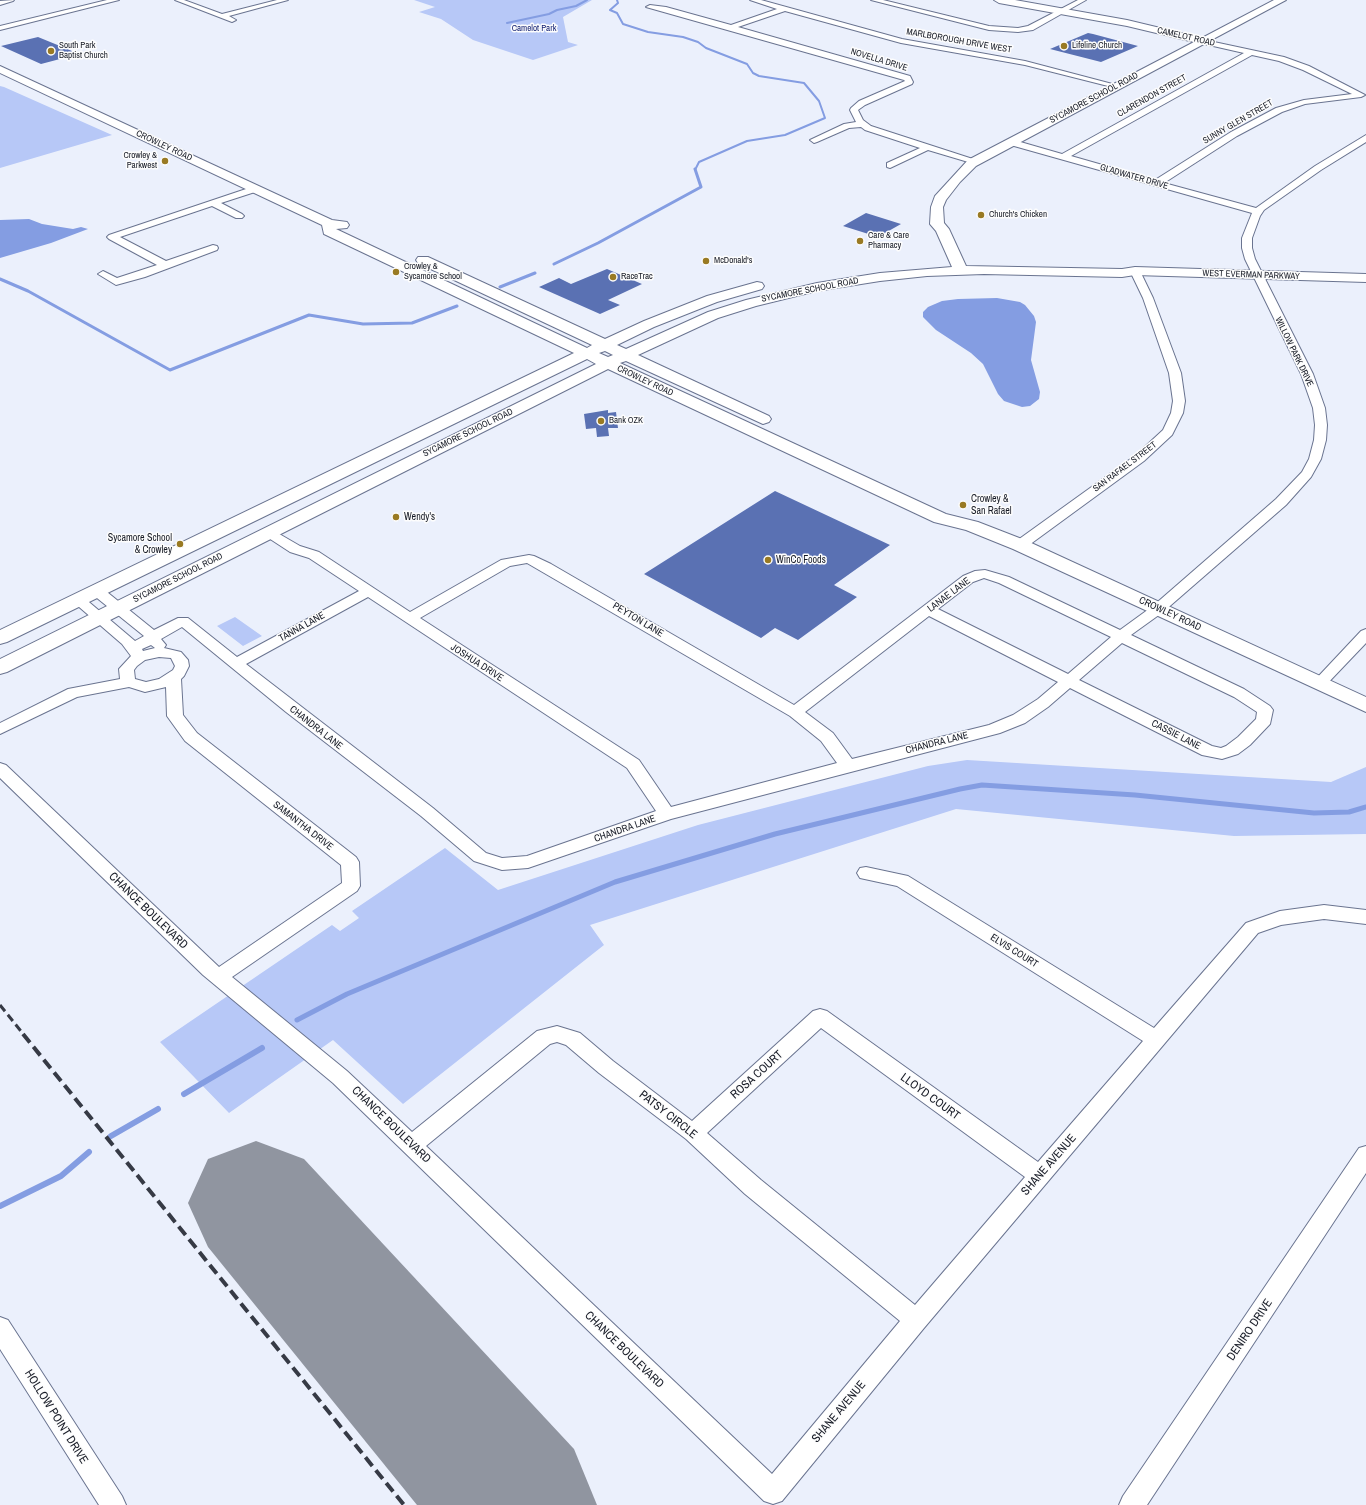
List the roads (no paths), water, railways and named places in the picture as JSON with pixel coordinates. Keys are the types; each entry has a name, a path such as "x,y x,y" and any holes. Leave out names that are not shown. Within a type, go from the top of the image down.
{"main road":[{"name":"CAMELOT ROAD","path":"999,0 1127,23 1203,41"},
{"name":"SYCAMORE SCHOOL ROAD","path":"952,266 932,228 937,224 937,207 940,199 956,179 976,161 1281,0"},
{"name":"CROWLEY ROAD","path":"0,69 329,223 346,225 390,244"},
{"name":"CROWLEY ROAD","path":"329,223 329,231 940,518 972,526 1020,545 1366,705"},
{"name":"CROWLEY ROAD","path":"411,254 668,373 950,510 972,526"},
{"name":"SYCAMORE SCHOOL ROAD","path":"802,277 870,266 952,266"},
{"name":"SYCAMORE SCHOOL ROAD","path":"0,667 572,381 667,335 713,315 751,303 817,287 952,266"},
{"name":"WEST EVERMAN PARKWAY","path":"952,266 1122,273 1135,271 1366,278"},
{"name":"SYCAMORE SCHOOL ROAD","path":"0,638 649,324 712,299 774,282"},
{"path":"562,324 598,328 649,324"},
{"path":"667,335 657,351 668,373"},
{"path":"554,369 562,355 562,350 555,338"},
{"path":"572,381 612,379 646,381"},
{"path":"393,447 415,459"},
{"path":"809,456 830,460 895,489 921,496"}],"street":[{"path":"0,3 11,0"},
{"path":"0,28 116,0"},
{"path":"178,0 236,22"},
{"path":"222,16 285,0"},
{"name":"MARLBOROUGH DRIVE WEST","path":"753,0 901,40 944,50 1025,63 1116,86"},
{"path":"874,0 1001,30 1023,30 1030,28 1082,0"},
{"name":"NOVELLA DRIVE","path":"650,7 666,9 907,78 910,82 862,103 854,110 859,121 864,124"},
{"path":"730,28 784,8"},
{"name":"CAMELOT ROAD","path":"1203,41 1282,59 1306,68 1363,96"},
{"name":"CLARENDON STREET","path":"1063,157 1251,52"},
{"name":"SUNNY GLEN STREET","path":"1157,184 1234,134 1279,110 1304,102 1363,96"},
{"path":"814,140 847,126 864,124 868,128 976,161"},
{"name":"WILLOW PARK DRIVE","path":"1158,609 1282,502 1307,474 1315,459 1320,440 1319,408 1307,374 1258,275 1247,248 1247,238 1258,212 1274,198 1366,138"},
{"name":"GLADWATER DRIVE","path":"1010,142 1258,212"},
{"path":"890,165 928,147"},
{"path":"165,265 112,237 255,189"},
{"path":"213,203 240,216"},
{"path":"103,274 116,282 141,275 213,248"},
{"name":"SAN RAFAEL STREET","path":"1020,545 1140,458 1168,432 1177,413 1179,401 1175,373 1148,298 1135,271"},
{"name":"JOSHUA DRIVE","path":"269,532 295,549 314,555 633,764 667,814"},
{"name":"PEYTON LANE","path":"410,618 506,563 529,559 546,567 795,712 826,737 848,766"},
{"name":"LANAE LANE","path":"795,712 975,575 985,574 1004,580 1121,636"},
{"name":"SAMANTHA DRIVE","path":"97,591 146,630 152,638 168,652 176,655 181,660 182,666 179,673 173,679 175,716 191,736 350,862 350,886 218,977"},
{"name":"TANNA LANE","path":"235,664 369,591"},
{"path":"78,600 127,641 137,653"},
{"name":"CHANDRA LANE","path":"137,653 152,638 183,621 235,664 427,812 480,857 502,864 528,862 667,814 994,729 1019,719 1043,703 1121,636 1158,609"},
{"name":"CASSIE LANE","path":"929,610 1208,751 1222,754 1232,750 1244,741 1264,720 1265,710 1239,693 1121,636"},
{"path":"1319,684 1366,634"},
{"path":"137,653 168,652"},
{"path":"130,682 126,676 126,670 132,663 137,653"},
{"path":"0,729 73,693 130,682 145,687 155,686 173,679"},
{"name":"CHANCE BOULEVARD","path":"0,769 218,977 305,1050 340,1076 773,1492"},
{"name":"ELVIS COURT","path":"866,873 902,881 1157,1040"},
{"name":"SHANE AVENUE","path":"773,1492 916,1320 1252,928 1280,918 1324,912 1366,917"},
{"name":"ROSA COURT","path":"693,1133 820,1017"},
{"name":"LLOYD COURT","path":"820,1017 1040,1176"},
{"name":"PATSY CIRCLE","path":"412,1145 544,1036 556,1034 573,1040 693,1133 753,1187 916,1320"},
{"name":"DENIRO DRIVE","path":"1132,1505 1316,1233 1366,1155"},
{"name":"HOLLOW POINT DRIVE","path":"0,1328 113,1505"}],"waterway":[{"path":"507,23 549,14 557,10 576,6 587,0"},
{"path":"617,0 618,3 610,10 617,13 623,24 648,32 683,37 698,42 706,48 747,64 753,73 759,76 804,83 819,101 825,118 785,135 747,141 699,162 695,170"},
{"path":"554,264 598,243 701,187 695,170"},
{"path":"500,287 535,273"},
{"path":"0,279 28,291 170,370 309,315 363,324 412,323 457,306"},
{"path":"297,1020 347,994 615,882 775,834 960,789 982,785 1135,795 1314,813 1349,812 1366,807"},
{"path":"184,1094 262,1048"},
{"path":"111,1136 158,1109"},
{"path":"0,1206 61,1176 89,1152"}],"railway":[{"path":"0,1005 24,1035"},
{"path":"23,1034 404,1505"}],"place":[{"name":"Lifeline Church","path":"1064,46"},
{"name":"South Park Baptist Church","path":"51,51"},
{"name":"Crowley & Parkwest","path":"165,161"},
{"name":"Church's Chicken","path":"981,215"},
{"name":"Care & Care Pharmacy","path":"860,241"},
{"name":"McDonald's","path":"706,261"},
{"name":"Crowley & Sycamore School","path":"396,272"},
{"name":"RaceTrac","path":"613,277"},
{"name":"Bank OZK","path":"601,421"},
{"name":"Crowley & San Rafael","path":"963,505"},
{"name":"Wendy's","path":"396,517"},
{"name":"Sycamore School & Crowley","path":"180,544"},
{"name":"WinCo Foods","path":"768,560"}],"park label":[{"name":"Camelot Park","path":"534,29"}]}
